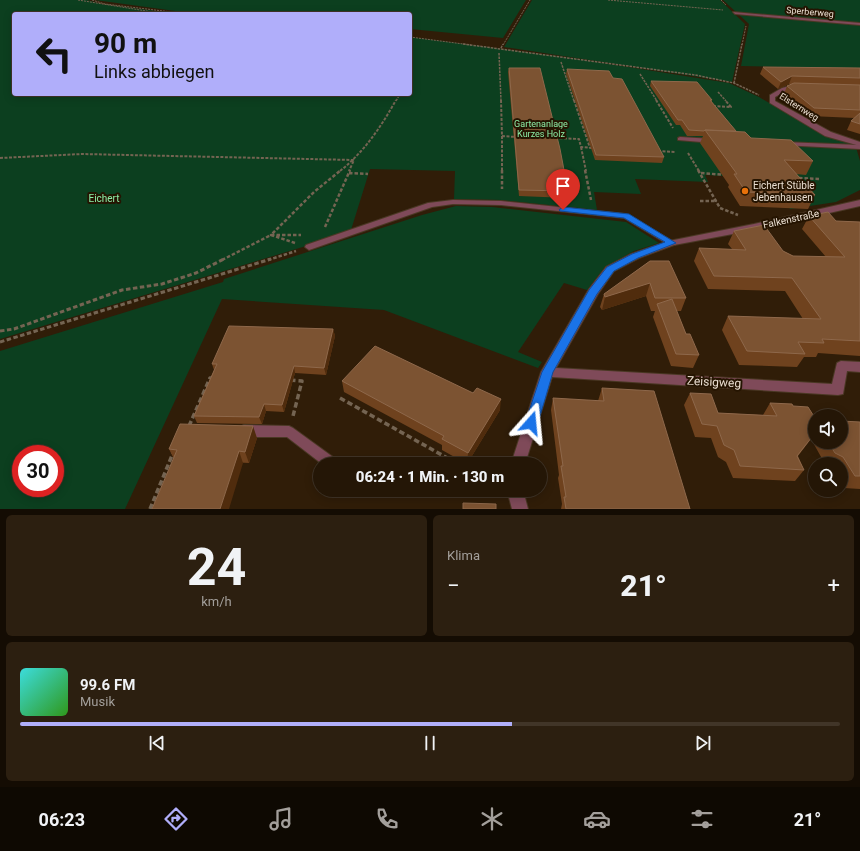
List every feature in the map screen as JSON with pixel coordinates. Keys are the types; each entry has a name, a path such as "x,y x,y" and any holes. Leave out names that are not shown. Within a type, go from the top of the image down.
{"street":[{"name":"Sperberweg","path":"735,13 860,24"},
{"name":"Elsternweg","path":"803,88 788,87 772,96 772,102 828,134 860,145"},
{"name":"Falkenstraße","path":"520,457 547,372 592,292 610,269 635,256 672,243 860,204"},
{"name":"Zeisigweg","path":"547,372 838,390 841,366 860,367"},
{"path":"517,497 520,509"}],"lane":[{"path":"680,139 718,141"},
{"path":"772,143 860,145"},
{"path":"309,248 431,205 453,202 501,203 626,216 672,243"},
{"path":"235,431 289,432 323,457"}],"path":[{"path":"78,0 82,2 151,12"},
{"path":"92,0 105,4 171,12"},
{"path":"500,48 530,0"},
{"path":"608,0 726,11"},
{"path":"734,83 747,24 735,13"},
{"path":"412,37 688,74 734,83 772,102"},
{"path":"499,53 502,136 501,203"},
{"path":"561,62 590,148"},
{"path":"640,74 688,152 720,208 762,225"},
{"path":"709,106 731,107 718,92"},
{"path":"0,331 14,329 122,290 162,284 196,274 271,235 314,192 354,160 378,130 399,96"},
{"path":"658,104 666,105"},
{"path":"502,136 518,137"},
{"path":"548,138 579,139 594,213"},
{"path":"581,147 597,148"},
{"path":"658,151 688,152"},
{"path":"0,158 82,154 354,160"},
{"path":"325,228 354,160"},
{"path":"349,173 368,174"},
{"path":"700,173 732,175"},
{"path":"795,178 819,179"},
{"path":"700,201 717,201"},
{"path":"271,235 309,248"},
{"path":"0,342 309,248"},
{"path":"184,428 188,429 210,378 218,378"},
{"path":"287,380 302,380 289,432"},
{"path":"340,398 445,457"},
{"path":"150,509 174,450"}],"green space":[{"name":"Eichert","path":"0,0 87,0 101,4 165,12 12,12 12,96 412,96 412,37 572,58 729,83 759,97 826,136 855,144 860,161 860,190 836,202 790,209 766,178 705,175 708,182 635,179 641,194 594,192 597,210 501,200 454,199 455,171 370,169 351,230 306,246 0,339"},
{"path":"95,0 526,0 503,38 412,29 412,12 182,12"},
{"path":"532,0 720,0 745,24 732,82 504,47"},
{"path":"723,0 860,0 860,69 741,66 749,24"},
{"path":"456,206 492,207 626,222 659,243 634,251 605,267 587,290 564,283 518,352 542,362 538,368 384,310 222,299 125,509 0,509 0,351 223,282 224,279 422,215"}],"building":[{"path":"763,67 860,68 860,78 792,76 781,82"},
{"path":"509,68 540,68 560,149 568,191 519,190"},
{"path":"567,69 609,71 613,78 622,79 664,157 596,155"},
{"path":"651,81 697,82 736,131 689,130 682,120 678,120"},
{"path":"794,83 860,85 860,110 814,108 787,86"},
{"path":"860,113 860,124 851,121"},
{"path":"705,130 745,132 751,138 791,140 813,161 784,160 815,195 746,192 734,174 737,174"},
{"path":"828,212 836,221 860,222 860,341 822,339 824,343 798,342 805,354 747,351 728,316 821,319 792,278 714,276 699,248 746,250 734,231 764,225 783,251 793,256 845,257 809,216"},
{"path":"650,261 669,261 686,298 655,298 650,283 605,297 604,294"},
{"path":"672,299 686,334 690,334 699,355 676,354 657,304"},
{"path":"229,326 333,329 324,368 294,366 282,405 264,404 259,417 194,416 217,364 212,364"},
{"path":"375,346 473,393 477,388 501,399 468,453 442,439 444,436 342,381"},
{"path":"602,388 654,391 690,509 566,509 564,497 566,497 561,466 563,466 553,398 604,401"},
{"path":"690,393 711,394 718,413 777,416 770,403 792,404 793,406 808,407 809,409 808,409 808,442 797,456 804,470 740,466 734,450 724,445 717,426 702,424"},
{"path":"848,421 860,422 860,476 855,476 848,465 848,457 843,457 835,453 832,449 848,449"},
{"path":"180,424 253,426 245,452 239,451 220,509 152,509 177,450 169,449"},
{"path":"463,503 496,504 496,509 463,509"}],"place":[{"name":"Eichert Stüble Jebenhausen","path":"745,191"}],"route":[{"path":"531,423 547,372 592,292 610,269 635,256 672,243 626,216 563,210"}],"park label":[{"name":"Gartenanlage Kurzes Holz","path":"541,130"}]}
